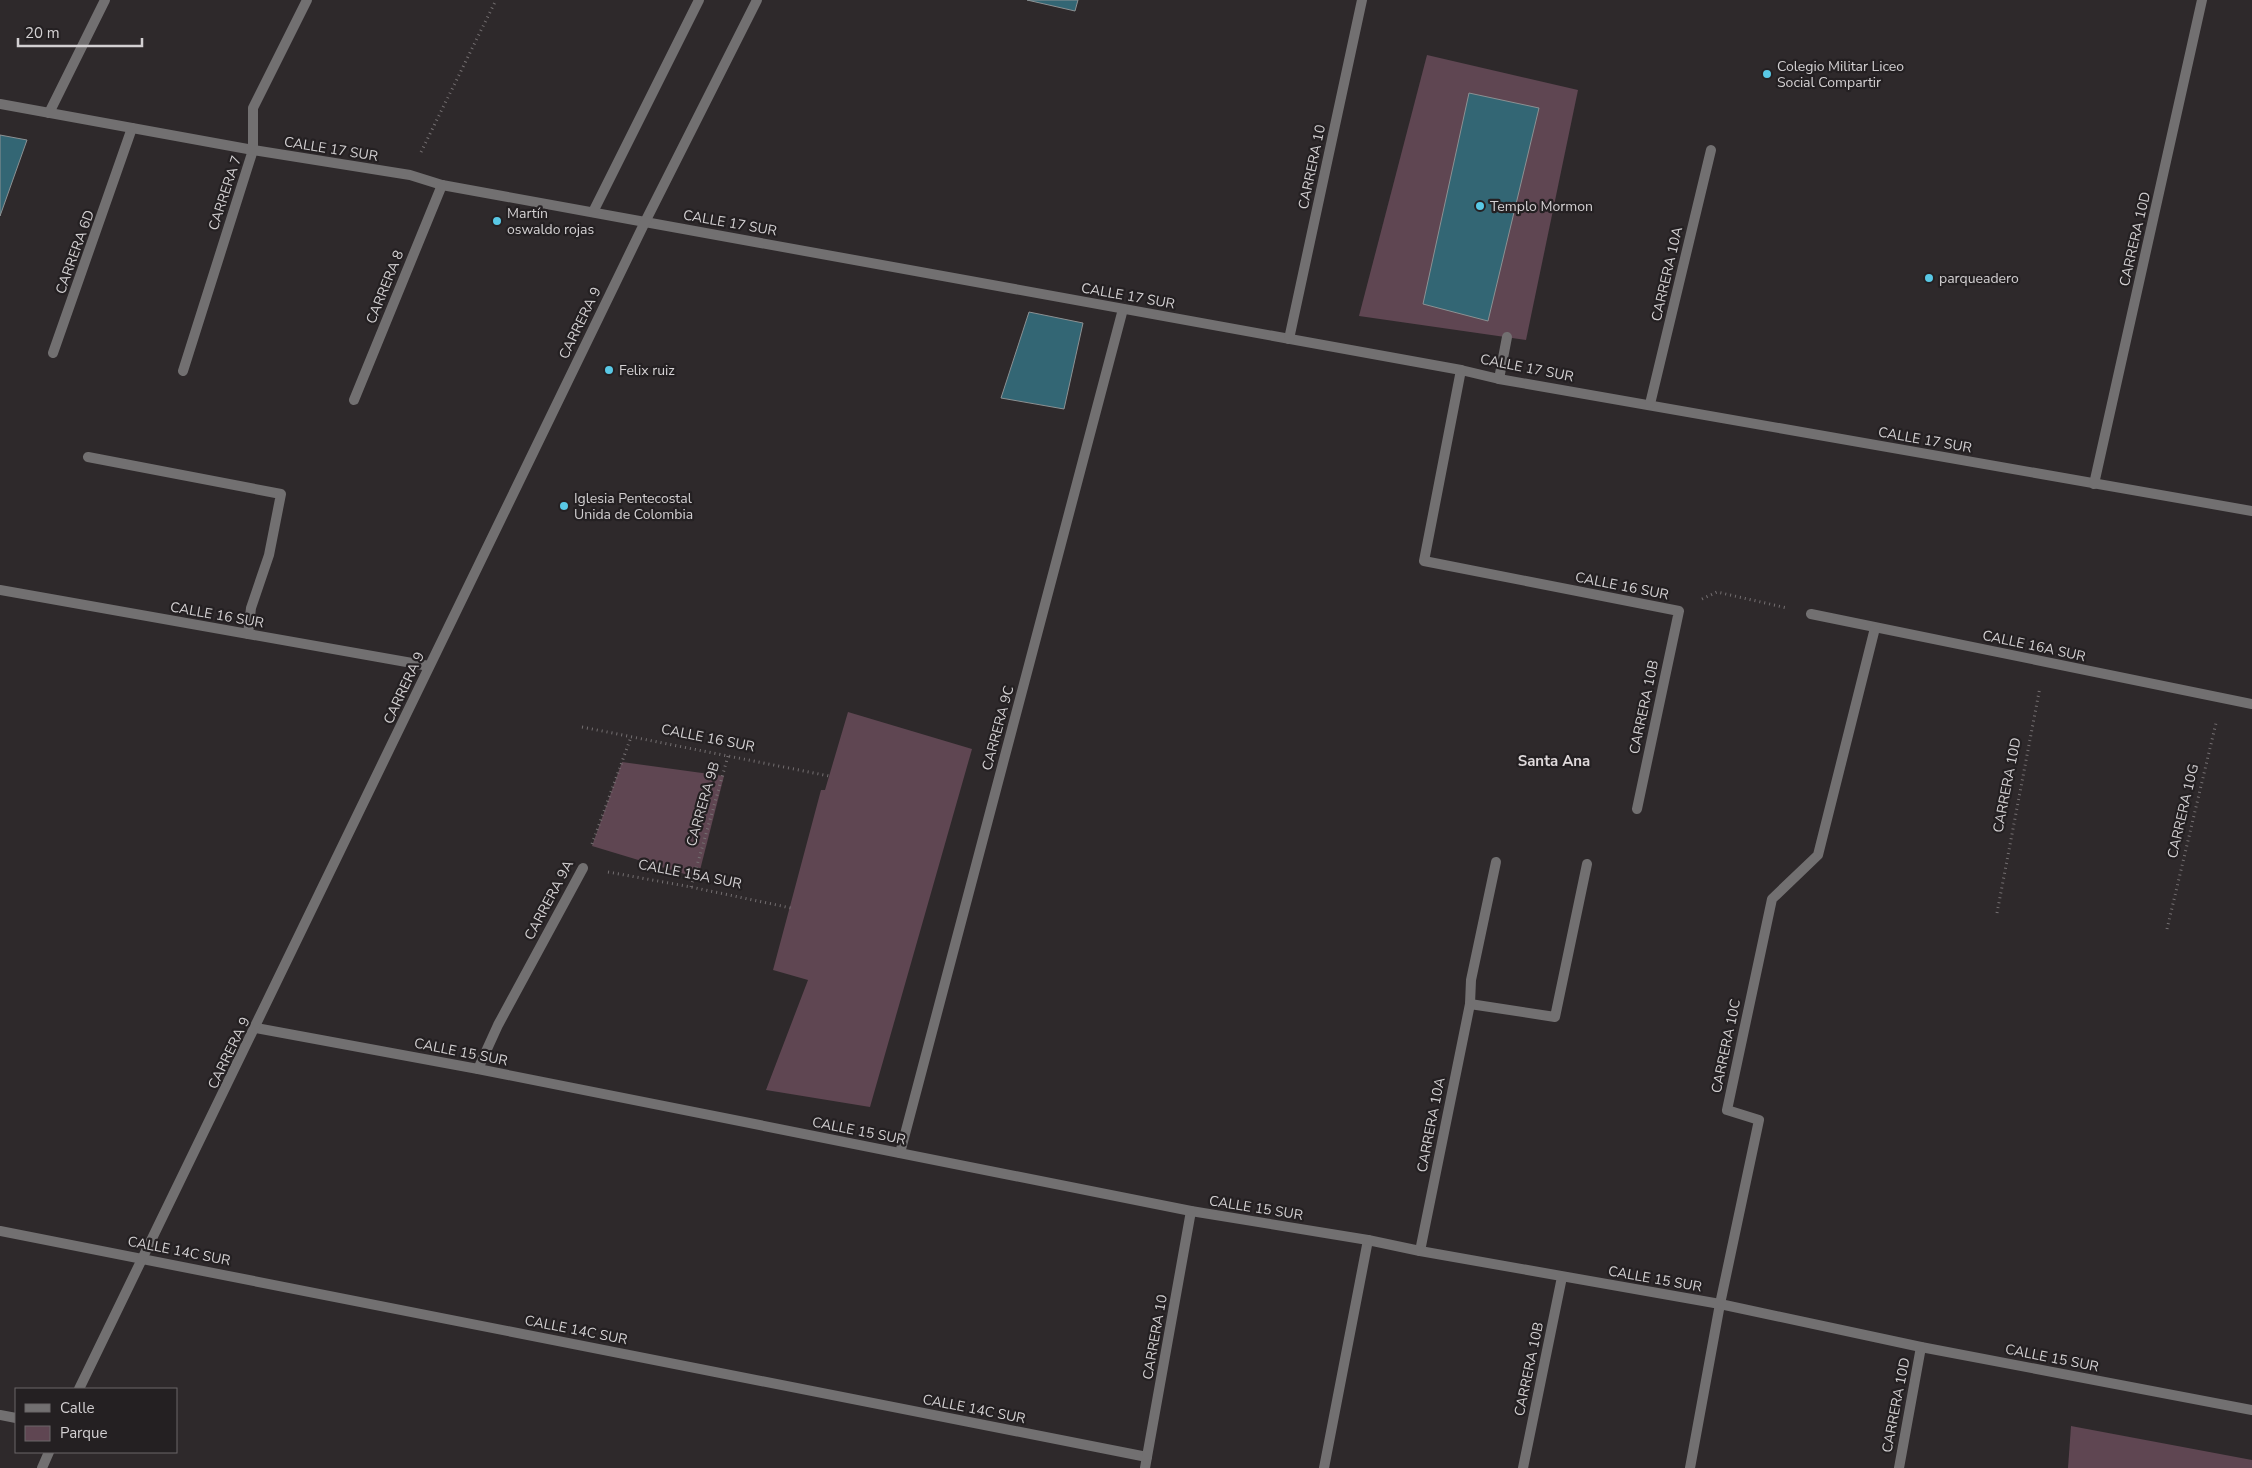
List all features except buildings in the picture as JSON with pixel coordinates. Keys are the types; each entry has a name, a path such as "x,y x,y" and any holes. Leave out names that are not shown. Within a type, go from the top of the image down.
{"street":[{"path":"48,113 105,0"},
{"name":"CARRERA 7","path":"183,371 253,150 253,108 306,0"},
{"path":"593,212 699,0"},
{"name":"CARRERA 9","path":"79,1388 256,1028 429,666 645,222 757,0"},
{"name":"CARRERA 10","path":"1289,339 1362,0"},
{"name":"CARRERA 10D","path":"2094,484 2202,0"},
{"name":"CALLE 17 SUR","path":"0,104 253,150 410,175 442,185 1461,370 1499,379 2252,511"},
{"name":"CARRERA 6D","path":"53,353 132,128"},
{"name":"CARRERA 10A","path":"1650,404 1711,150"},
{"name":"CARRERA 8","path":"354,400 442,185"},
{"name":"CARRERA 9C","path":"900,1154 1123,309"},
{"path":"1499,379 1508,337"},
{"name":"CALLE 16 SUR","path":"1461,370 1424,561 1679,611"},
{"path":"88,458 281,494 270,555 251,608 248,634"},
{"name":"CALLE 16 SUR","path":"0,590 429,666"},
{"name":"CARRERA 10B","path":"1637,809 1679,611"},
{"name":"CALLE 16A SUR","path":"1811,614 2252,704"},
{"name":"CARRERA 10C","path":"1690,1468 1720,1304 1759,1120 1727,1110 1772,899 1818,855 1875,628"},
{"name":"CARRERA 10A","path":"1420,1251 1470,1004 1471,980 1496,862"},
{"path":"1470,1004 1555,1017 1587,864"},
{"name":"CARRERA 9A","path":"478,1069 498,1025 583,868"},
{"name":"CALLE 15 SUR","path":"256,1028 478,1069 1191,1212 1368,1240 1420,1251 1720,1304 1921,1347 2252,1410"},
{"name":"CARRERA 10","path":"1145,1468 1191,1212"},
{"name":"CALLE 14C SUR","path":"0,1231 1147,1457"},
{"path":"1324,1468 1368,1240"},
{"name":"CARRERA 10B","path":"1523,1468 1562,1276"},
{"name":"CARRERA 10D","path":"1899,1468 1921,1347"},
{"path":"0,1415 15,1418"},
{"path":"42,1468 49,1453"}],"path":[{"path":"410,175 496,0"},
{"name":"CALLE 16 SUR","path":"1679,611 1717,592 1811,614"},
{"name":"CARRERA 10D","path":"1997,913 2044,662"},
{"name":"CARRERA 10G","path":"2167,928 2222,698"},
{"name":"CALLE 16 SUR","path":"582,727 830,776"},
{"name":"CARRERA 9A","path":"583,868 631,737"},
{"name":"CARRERA 9B","path":"691,887 728,756"},
{"name":"CALLE 15A SUR","path":"583,868 691,887 791,908"}],"green space":[{"path":"1427,55 1578,90 1526,340 1359,316"},
{"path":"848,712 972,749 870,1107 766,1090 808,980 773,970 821,790 825,790"},
{"path":"622,762 724,776 698,878 592,846"},
{"path":"2071,1426 2252,1460 2252,1468 2068,1468"}],"place":[{"name":"Colegio Militar Liceo Social Compartir","path":"1767,74"},
{"name":"Templo Mormon","path":"1480,206"},
{"name":"Martín oswaldo rojas","path":"497,221"},
{"name":"parqueadero","path":"1929,278"},
{"name":"Felix ruiz","path":"609,370"},
{"name":"Iglesia Pentecostal Unida de Colombia","path":"564,506"}],"district":[{"name":"Santa Ana","path":"1554,761"}]}
